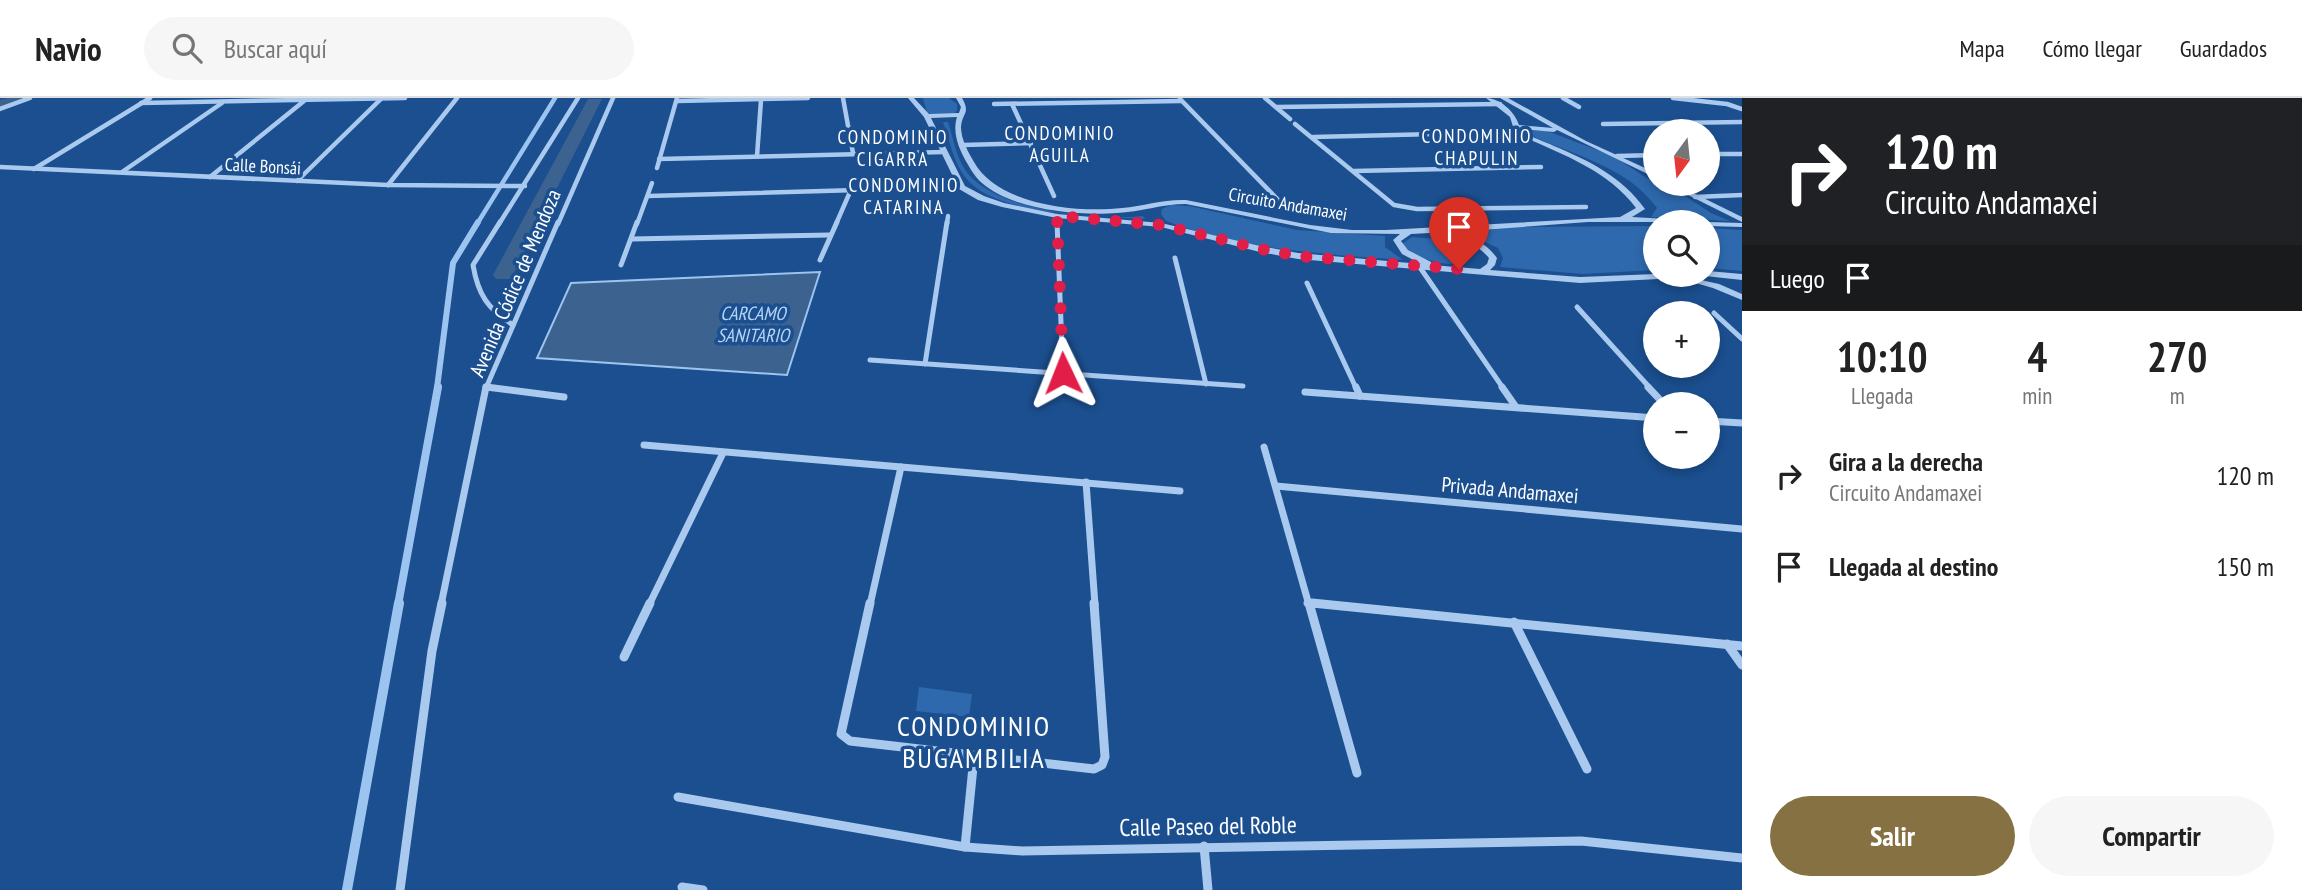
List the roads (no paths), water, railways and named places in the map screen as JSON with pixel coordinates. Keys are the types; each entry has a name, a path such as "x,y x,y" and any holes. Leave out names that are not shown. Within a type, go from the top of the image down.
{"street":[{"path":"0,109 30,98"},
{"path":"34,169 150,98"},
{"path":"121,172 228,98"},
{"path":"297,181 381,98"},
{"path":"141,103 405,98"},
{"path":"388,185 457,98"},
{"path":"513,325 487,309 476,288 473,265 578,98"},
{"name":"Avenida Códice de Mendoza","path":"400,890 432,651 486,387 613,98"},
{"path":"657,168 677,100 808,98"},
{"path":"843,98 853,153"},
{"path":"911,98 926,116 961,187"},
{"name":"Circuito Andamaxei","path":"959,98 964,107 958,125 963,145 976,173 990,187 1013,198 1089,211 1119,211 1158,203 1195,203 1305,227 1350,232 1444,231 1622,219 1643,220"},
{"path":"1265,98 1290,119"},
{"path":"1349,98 1360,106"},
{"path":"1489,98 1502,101 1643,169"},
{"path":"1563,98 1579,107"},
{"path":"1673,98 1724,104 1742,110"},
{"path":"209,177 305,99"},
{"path":"994,104 1180,99 1287,209"},
{"path":"757,156 761,100"},
{"path":"1277,107 1502,101"},
{"path":"1502,101 1513,116 1516,130"},
{"path":"1012,104 1054,196"},
{"path":"926,116 962,115"},
{"path":"1604,124 1742,122"},
{"path":"1295,124 1394,205 1403,208 1586,207"},
{"path":"1516,130 1596,170 1630,192 1641,209 1622,219"},
{"path":"1312,137 1516,130 1565,132"},
{"path":"963,145 1031,143"},
{"path":"659,159 944,152"},
{"path":"1720,154 1742,154"},
{"path":"1617,156 1643,155"},
{"name":"Calle Bonsái","path":"0,167 388,185 524,186"},
{"path":"1353,171 1541,167"},
{"path":"621,265 652,183"},
{"path":"648,196 961,187 1002,205 1057,216 1161,225 1298,256 1422,269 1435,267 1580,280 1643,277"},
{"path":"820,260 850,192"},
{"path":"1695,197 1742,195"},
{"path":"1695,197 1742,220"},
{"path":"1158,203 1152,219 1161,225"},
{"path":"925,363 948,216"},
{"path":"1057,216 1063,373"},
{"path":"1720,224 1742,225"},
{"path":"1444,231 1488,250 1493,258 1491,265 1483,271"},
{"path":"1409,232 1397,240 1399,246 1406,253 1435,267"},
{"path":"632,239 830,235"},
{"path":"1175,258 1206,384"},
{"path":"1422,269 1516,407"},
{"path":"1720,275 1742,277"},
{"path":"1307,283 1360,396"},
{"path":"1720,287 1742,297"},
{"path":"1577,307 1653,392"},
{"path":"1720,319 1742,339"},
{"path":"870,360 1243,386"},
{"path":"486,387 564,397"},
{"path":"1305,392 1643,417"},
{"path":"1720,422 1742,423"},
{"path":"644,445 1180,491"},
{"path":"1264,447 1357,773"},
{"path":"624,657 723,453"},
{"path":"901,467 841,734 850,741 1094,769 1104,762 1086,482"},
{"name":"Privada Andamaxei","path":"1276,486 1742,528"},
{"path":"1307,603 1742,646"},
{"path":"1514,622 1587,769"},
{"path":"1727,644 1742,665"},
{"path":"965,847 972,800 974,757"},
{"name":"Calle Paseo del Roble","path":"678,797 965,847 1022,851 1581,841 1742,858"},
{"path":"1204,846 1208,890"},
{"path":"682,887 703,890"}],"water":[{"name":"CARCAMO SANITARIO","path":"820,272 787,375 537,358 571,283"}],"waterway":[{"path":"0,105 20,98"},
{"path":"477,224 555,98"},
{"path":"503,275 595,99"},
{"path":"437,388 453,263 478,222"},
{"path":"398,605 438,387"},
{"path":"347,890 399,603"}],"district":[{"name":"CONDOMINIO AGUILA","path":"1060,144"},
{"name":"CONDOMINIO CHAPULIN","path":"1477,147"},
{"name":"CONDOMINIO CIGARRA","path":"893,148"},
{"name":"CONDOMINIO CATARINA","path":"904,196"},
{"name":"CONDOMINIO BUGAMBILIA","path":"974,741"}]}
